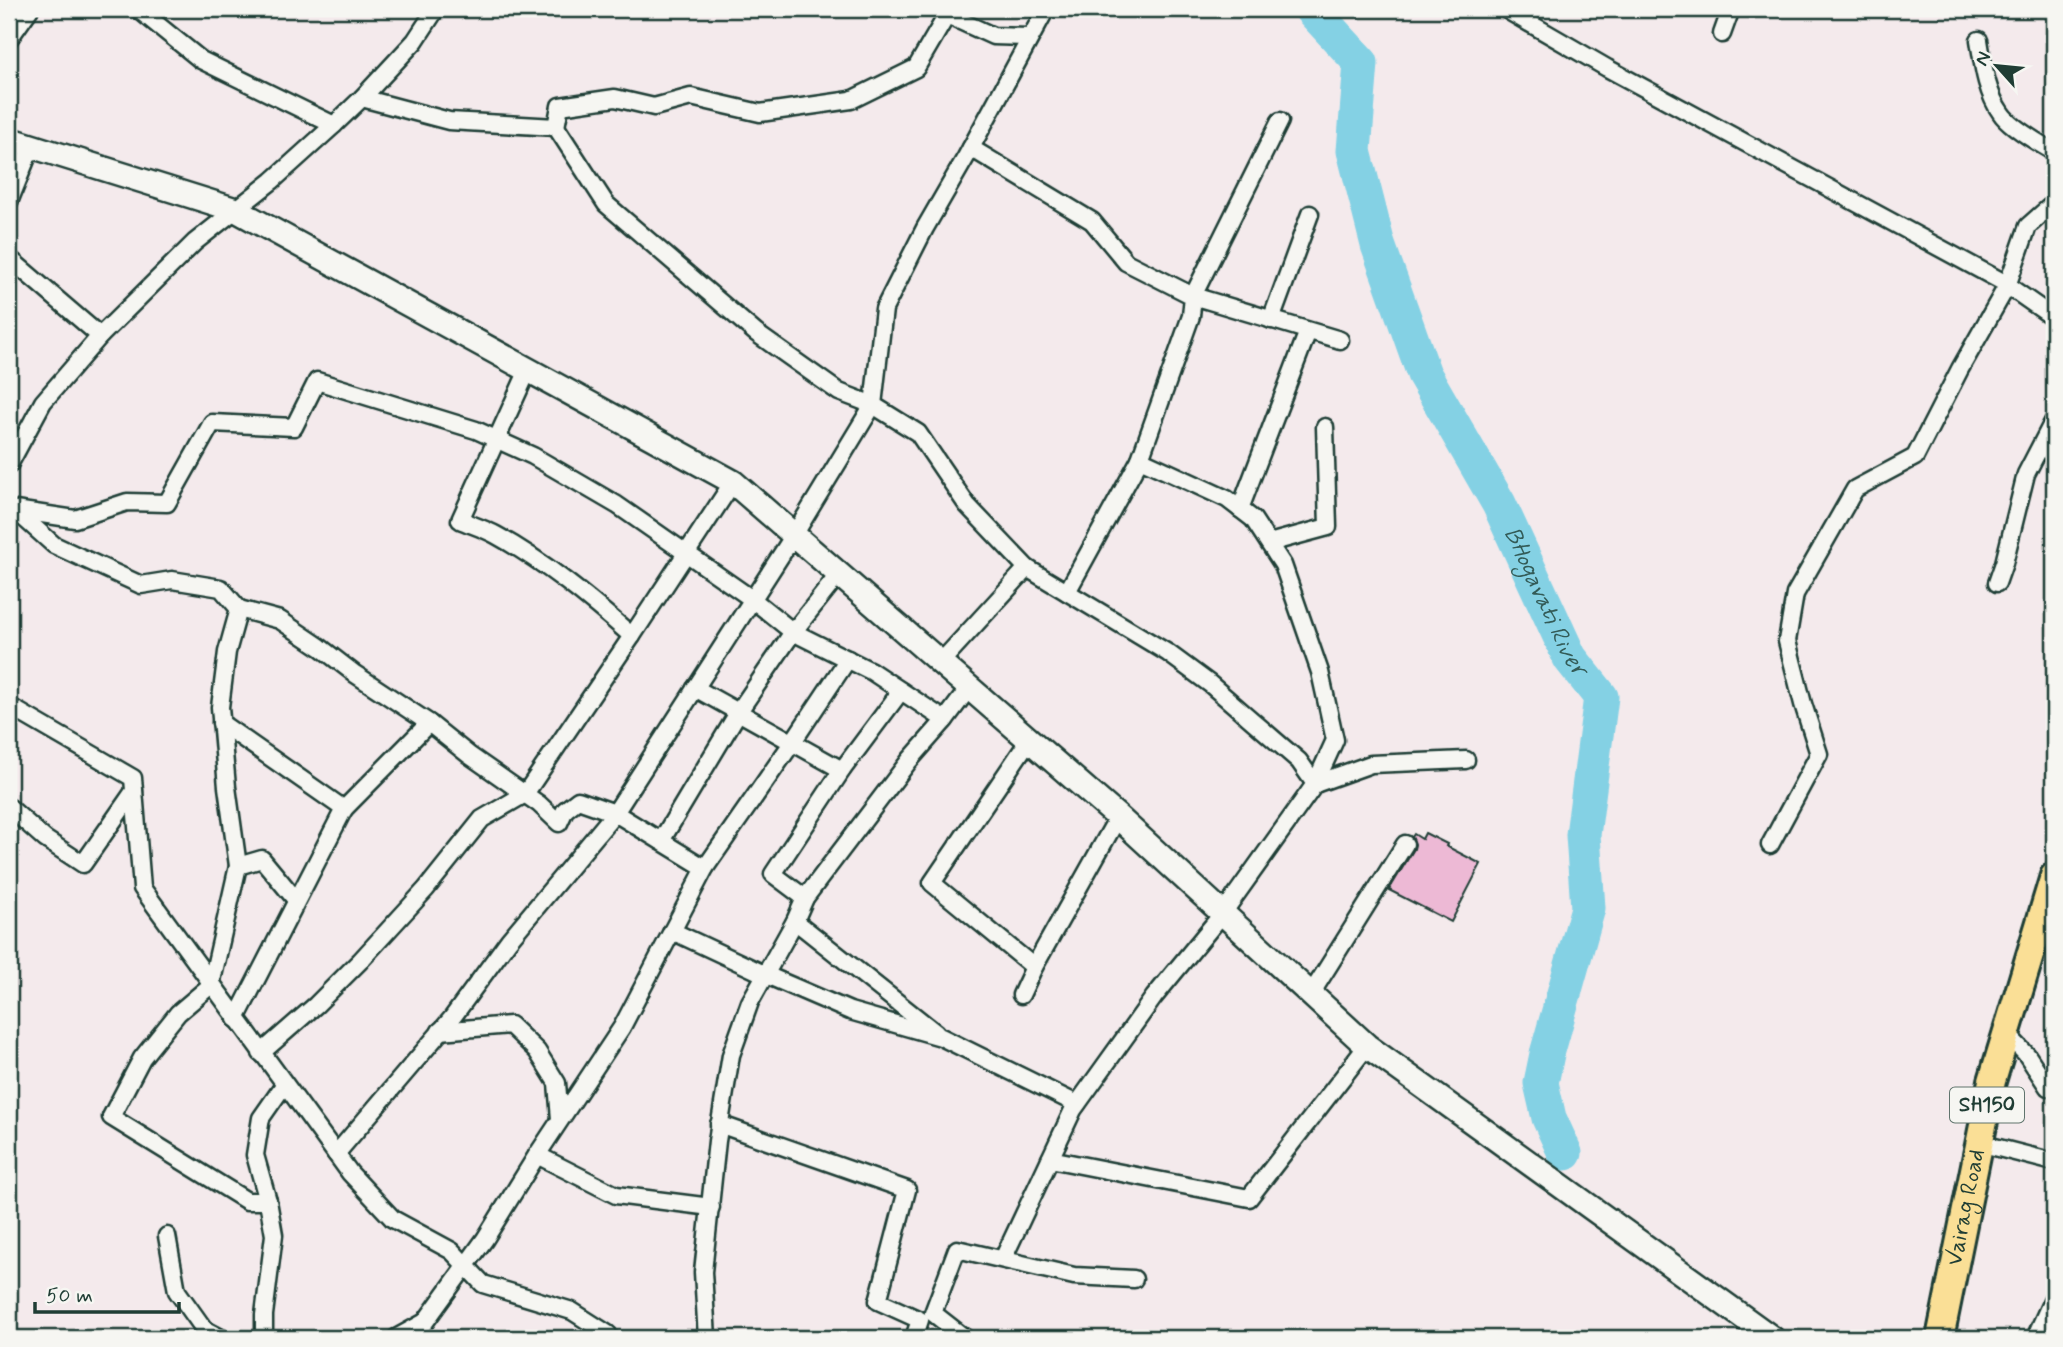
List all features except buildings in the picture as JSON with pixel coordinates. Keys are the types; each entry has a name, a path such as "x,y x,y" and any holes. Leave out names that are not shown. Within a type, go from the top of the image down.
{"main road":[{"name":"Vairag Road","path":"1940,1338 1992,1081 2054,876"}],"street":[{"path":"9,39 30,9"},
{"path":"138,9 201,60 334,125"},
{"path":"9,465 43,402 100,336 195,242 272,181 362,99 415,41 436,9"},
{"path":"336,1154 440,1031 509,940 615,813 794,535 873,405 884,309 925,228 1046,9"},
{"path":"1505,9 1607,68 2007,286 2054,318"},
{"path":"1722,34 1731,9"},
{"path":"1030,37 993,36 941,12 916,68 851,100 760,113 691,96 654,107 615,98 560,106 556,127 606,204 756,333 839,392 873,405 918,433 967,505 1027,568 1168,653 1210,684 1299,761 1315,784"},
{"path":"1979,40 1986,79 2001,114 2035,141 2054,152"},
{"path":"362,99 449,121 556,127"},
{"path":"1068,592 1140,459 1191,316 1193,296 1280,121"},
{"path":"9,139 236,210 733,482 1118,817 1367,1046 1772,1338"},
{"path":"9,202 32,145"},
{"path":"971,148 1092,221 1126,262 1193,296 1340,340"},
{"path":"1770,845 1819,754 1787,641 1795,594 1855,489 1915,457 2007,286 2028,226 2054,203"},
{"path":"1270,320 1310,214"},
{"path":"9,258 100,336"},
{"path":"1240,509 1308,331"},
{"path":"528,370 460,520 495,535 556,575 632,636"},
{"path":"11,507 75,519 127,502 167,503 212,423 294,426 317,381 476,430 533,456 617,505 752,599 793,632 871,671 945,720"},
{"path":"1997,583 2026,474 2054,420"},
{"path":"1269,543 1328,527 1325,427"},
{"path":"1003,1259 1077,1104 1154,997 1223,913 1315,784 1335,740 1320,672 1283,565 1254,519 1227,499 1140,459"},
{"path":"261,1053 316,1005 360,961 426,889 482,819 525,794 733,482"},
{"path":"11,507 54,545 141,585 172,580 221,588 239,608 280,620 429,723 539,804 559,823 565,810 578,800 615,813 705,868"},
{"path":"940,663 1027,568"},
{"path":"661,841 739,711 793,632 839,574"},
{"path":"239,608 227,652 220,707 238,866 211,985 178,1013 142,1058 111,1117 247,1200 268,1201"},
{"path":"397,1338 425,1322 485,1239 560,1119 622,1027 705,868 848,659"},
{"path":"695,688 842,770"},
{"path":"707,1338 703,1272 719,1124 731,1055 750,1002 805,898 909,761 969,688"},
{"path":"805,898 774,874 842,770 901,691"},
{"path":"9,706 133,778 142,888 350,1173 393,1219 452,1251 483,1284 572,1311 608,1334 606,1338"},
{"path":"221,723 344,808"},
{"path":"236,1019 344,808 429,723"},
{"path":"1029,740 932,883 1034,967"},
{"path":"1315,784 1371,764 1466,760"},
{"path":"9,807 45,839 83,864 134,791"},
{"path":"1021,995 1118,817"},
{"path":"1311,994 1405,844"},
{"path":"238,866 262,859 296,900"},
{"path":"795,921 941,1037"},
{"path":"672,931 850,1011 941,1037 1077,1104"},
{"path":"440,1031 510,1025 537,1051 557,1083 560,1119"},
{"path":"2006,1034 2027,1055 2048,1087 2054,1088"},
{"path":"1050,1159 1250,1198 1367,1046"},
{"path":"264,1338 264,1315 274,1235 255,1155 261,1118 284,1085"},
{"path":"719,1124 907,1190 877,1301 920,1320 914,1338"},
{"path":"1979,1143 2054,1162"},
{"path":"537,1155 616,1195 711,1207"},
{"path":"167,1236 177,1292 204,1329 221,1338"},
{"path":"965,1338 933,1313 957,1249 1074,1276 1134,1279"},
{"path":"2035,1338 2054,1296"}],"waterway":[{"name":"BHogavati River","path":"1311,9 1361,63 1354,151 1378,245 1424,374 1499,504 1570,658 1601,697 1583,835 1588,908 1541,1083 1549,1118 1565,1153"}]}
